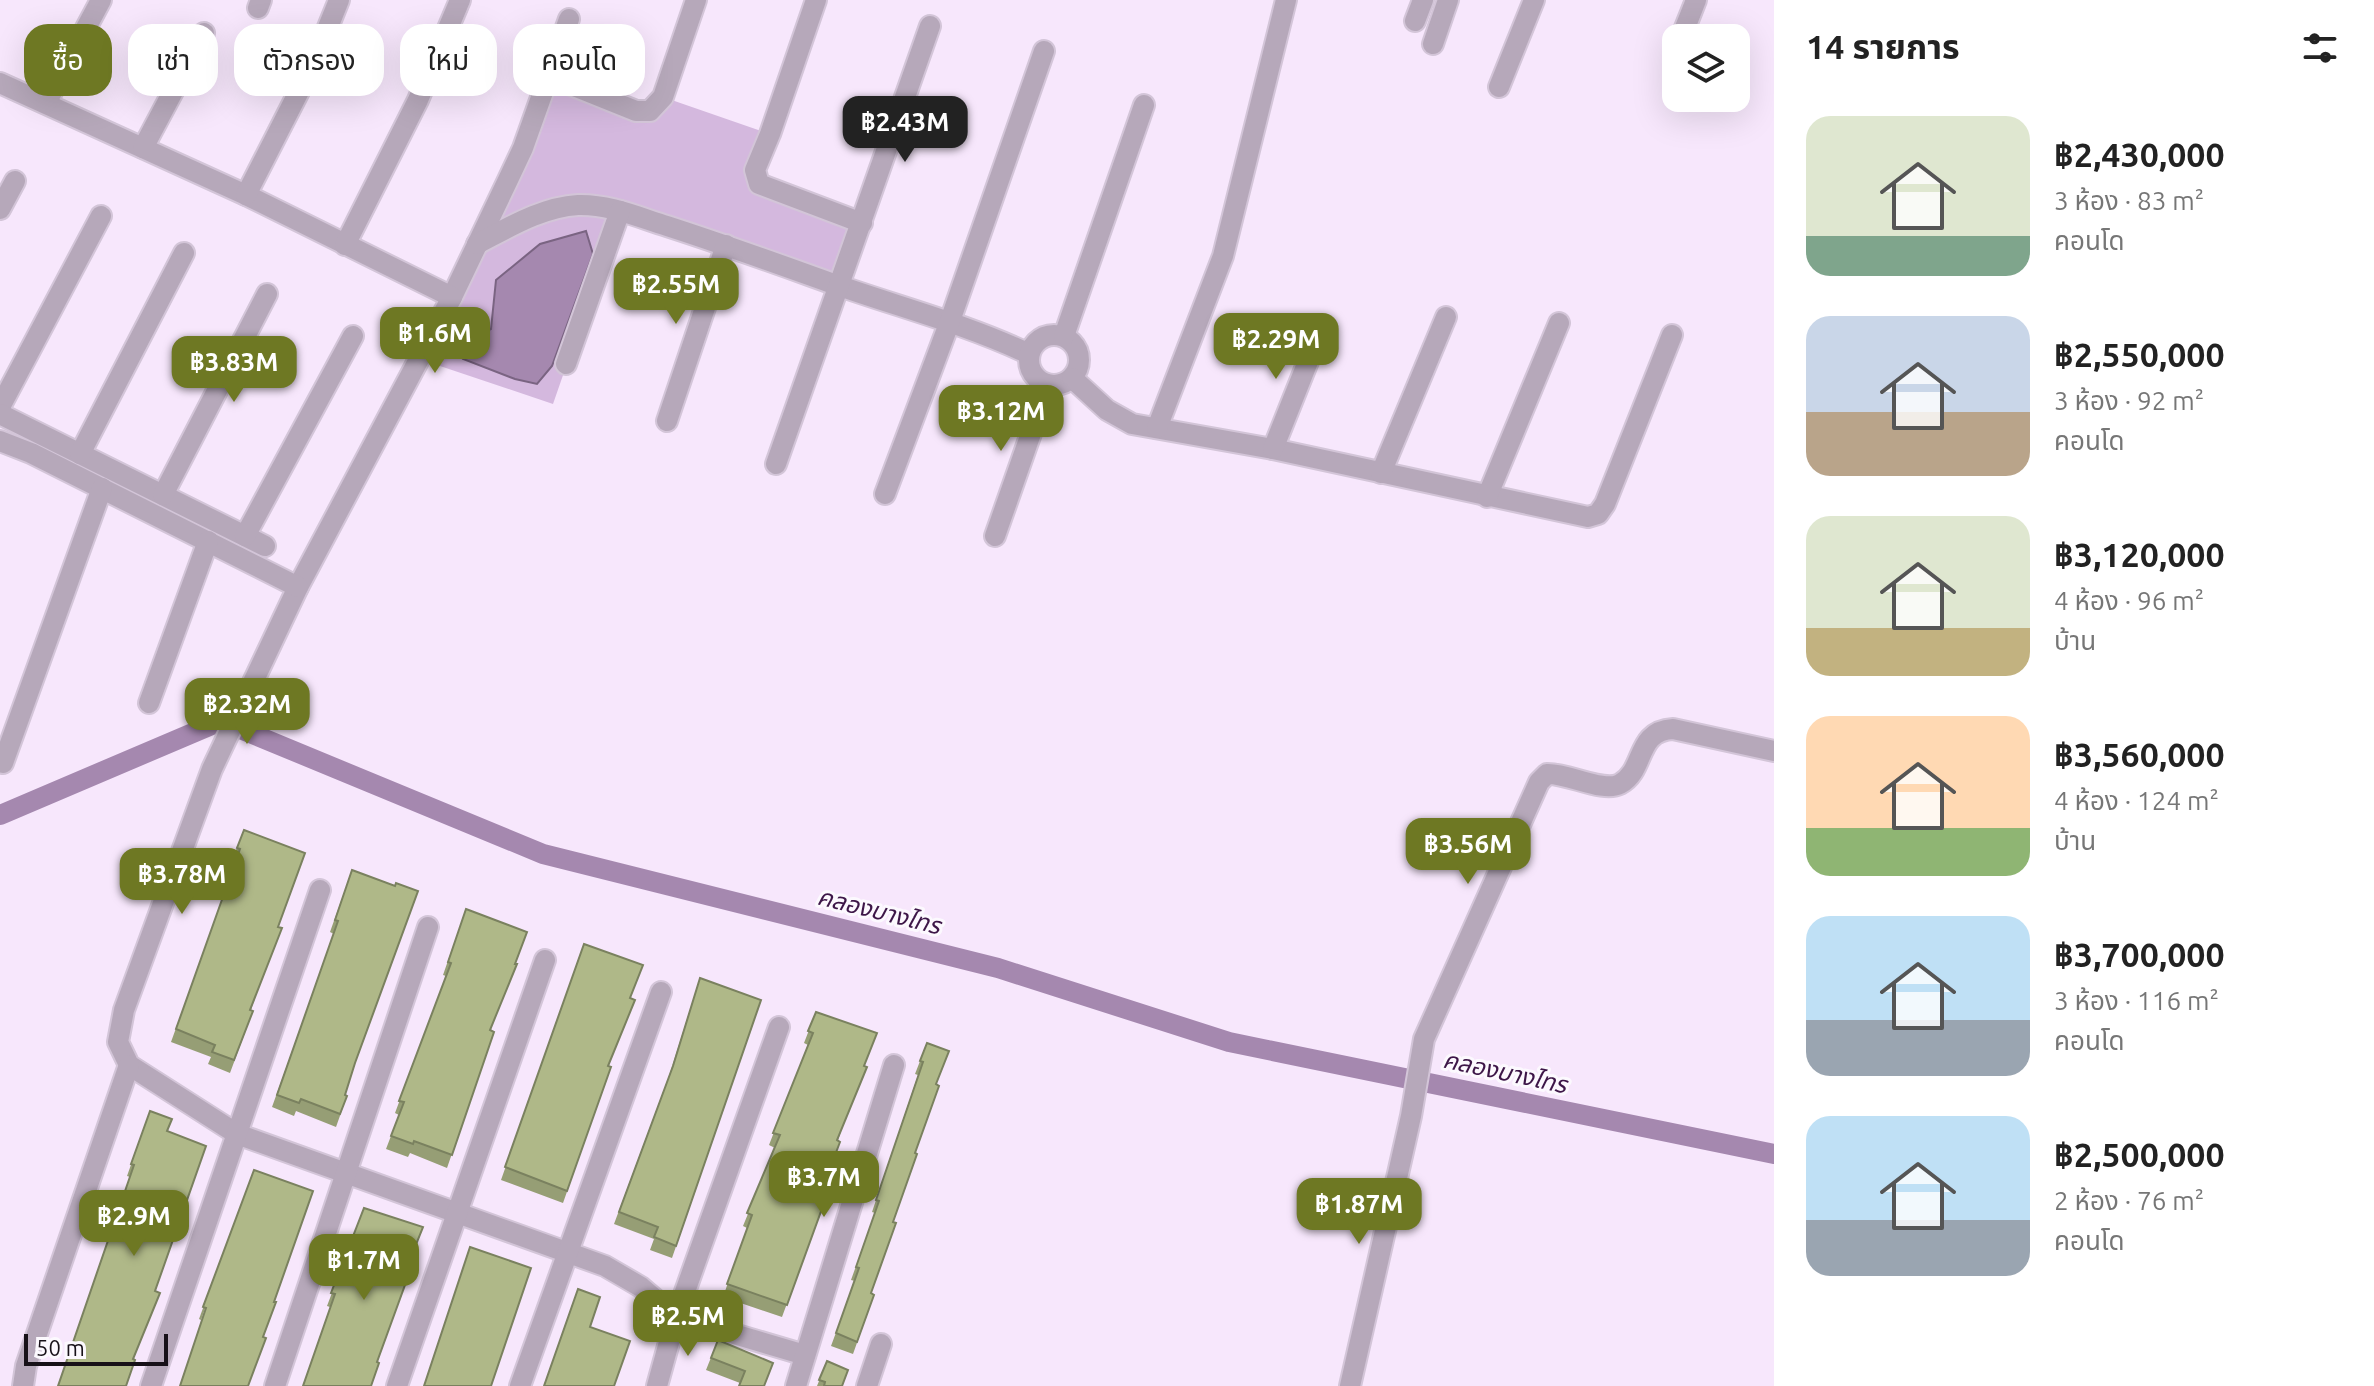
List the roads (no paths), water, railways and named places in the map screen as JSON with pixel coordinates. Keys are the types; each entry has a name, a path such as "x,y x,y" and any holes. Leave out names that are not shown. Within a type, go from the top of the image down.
{"street":[{"path":"46,103 101,0"},
{"path":"246,195 314,62 339,0"},
{"path":"345,245 418,100 460,0"},
{"path":"599,96 636,111 650,111 663,97 696,0"},
{"path":"816,0 755,170 755,179 759,184 862,223"},
{"path":"1157,428 1223,256 1286,0"},
{"path":"1415,21 1423,0"},
{"path":"1433,44 1448,0"},
{"path":"1499,87 1534,0"},
{"path":"1687,24 1696,0"},
{"path":"567,24 569,19"},
{"path":"776,464 930,26"},
{"path":"885,494 950,321 1044,51"},
{"path":"0,83 246,195 452,297"},
{"path":"143,148 171,96"},
{"path":"542,96 523,148 452,297 298,587 212,769 124,1010 118,1042 129,1065 237,1134 605,1266 641,1287 676,1317 805,1355"},
{"path":"1064,336 1144,105"},
{"path":"0,209 15,181"},
{"path":"477,244 527,217 574,205 595,206 726,245 950,321 1029,354"},
{"path":"566,364 620,211"},
{"path":"0,407 101,216"},
{"path":"667,421 726,245"},
{"path":"80,454 184,253"},
{"path":"163,495 267,294"},
{"path":"1381,473 1446,317"},
{"path":"1487,497 1559,323"},
{"path":"1273,449 1321,329"},
{"path":"1050,334 1064,336 1074,344 1079,355 1078,367 1072,378 1061,384 1048,385 1038,381 1032,373 1029,354 1036,341 1050,334"},
{"path":"1072,378 1107,410 1132,424 1273,449 1588,517 1598,514 1605,504 1672,335"},
{"path":"245,536 353,336"},
{"path":"995,536 1048,385"},
{"path":"0,414 265,546"},
{"path":"0,441 31,453 298,587"},
{"path":"3,763 102,488"},
{"path":"149,703 208,541"},
{"path":"1350,1386 1411,1116 1423,1044 1539,782 1547,774 1558,774 1609,787 1621,783 1629,775 1651,736 1660,729 1673,729 1774,751"},
{"path":"151,1386 320,890"},
{"path":"275,1386 428,927"},
{"path":"397,1386 545,960"},
{"path":"520,1386 661,992"},
{"path":"657,1386 676,1317 779,1027"},
{"path":"23,1386 31,1353 129,1065"},
{"path":"796,1386 894,1065"},
{"path":"867,1386 881,1344"}],"waterway":[{"name":"คลองบางไทร","path":"0,815 221,721 543,854 998,968 1229,1042 1774,1154"}]}
